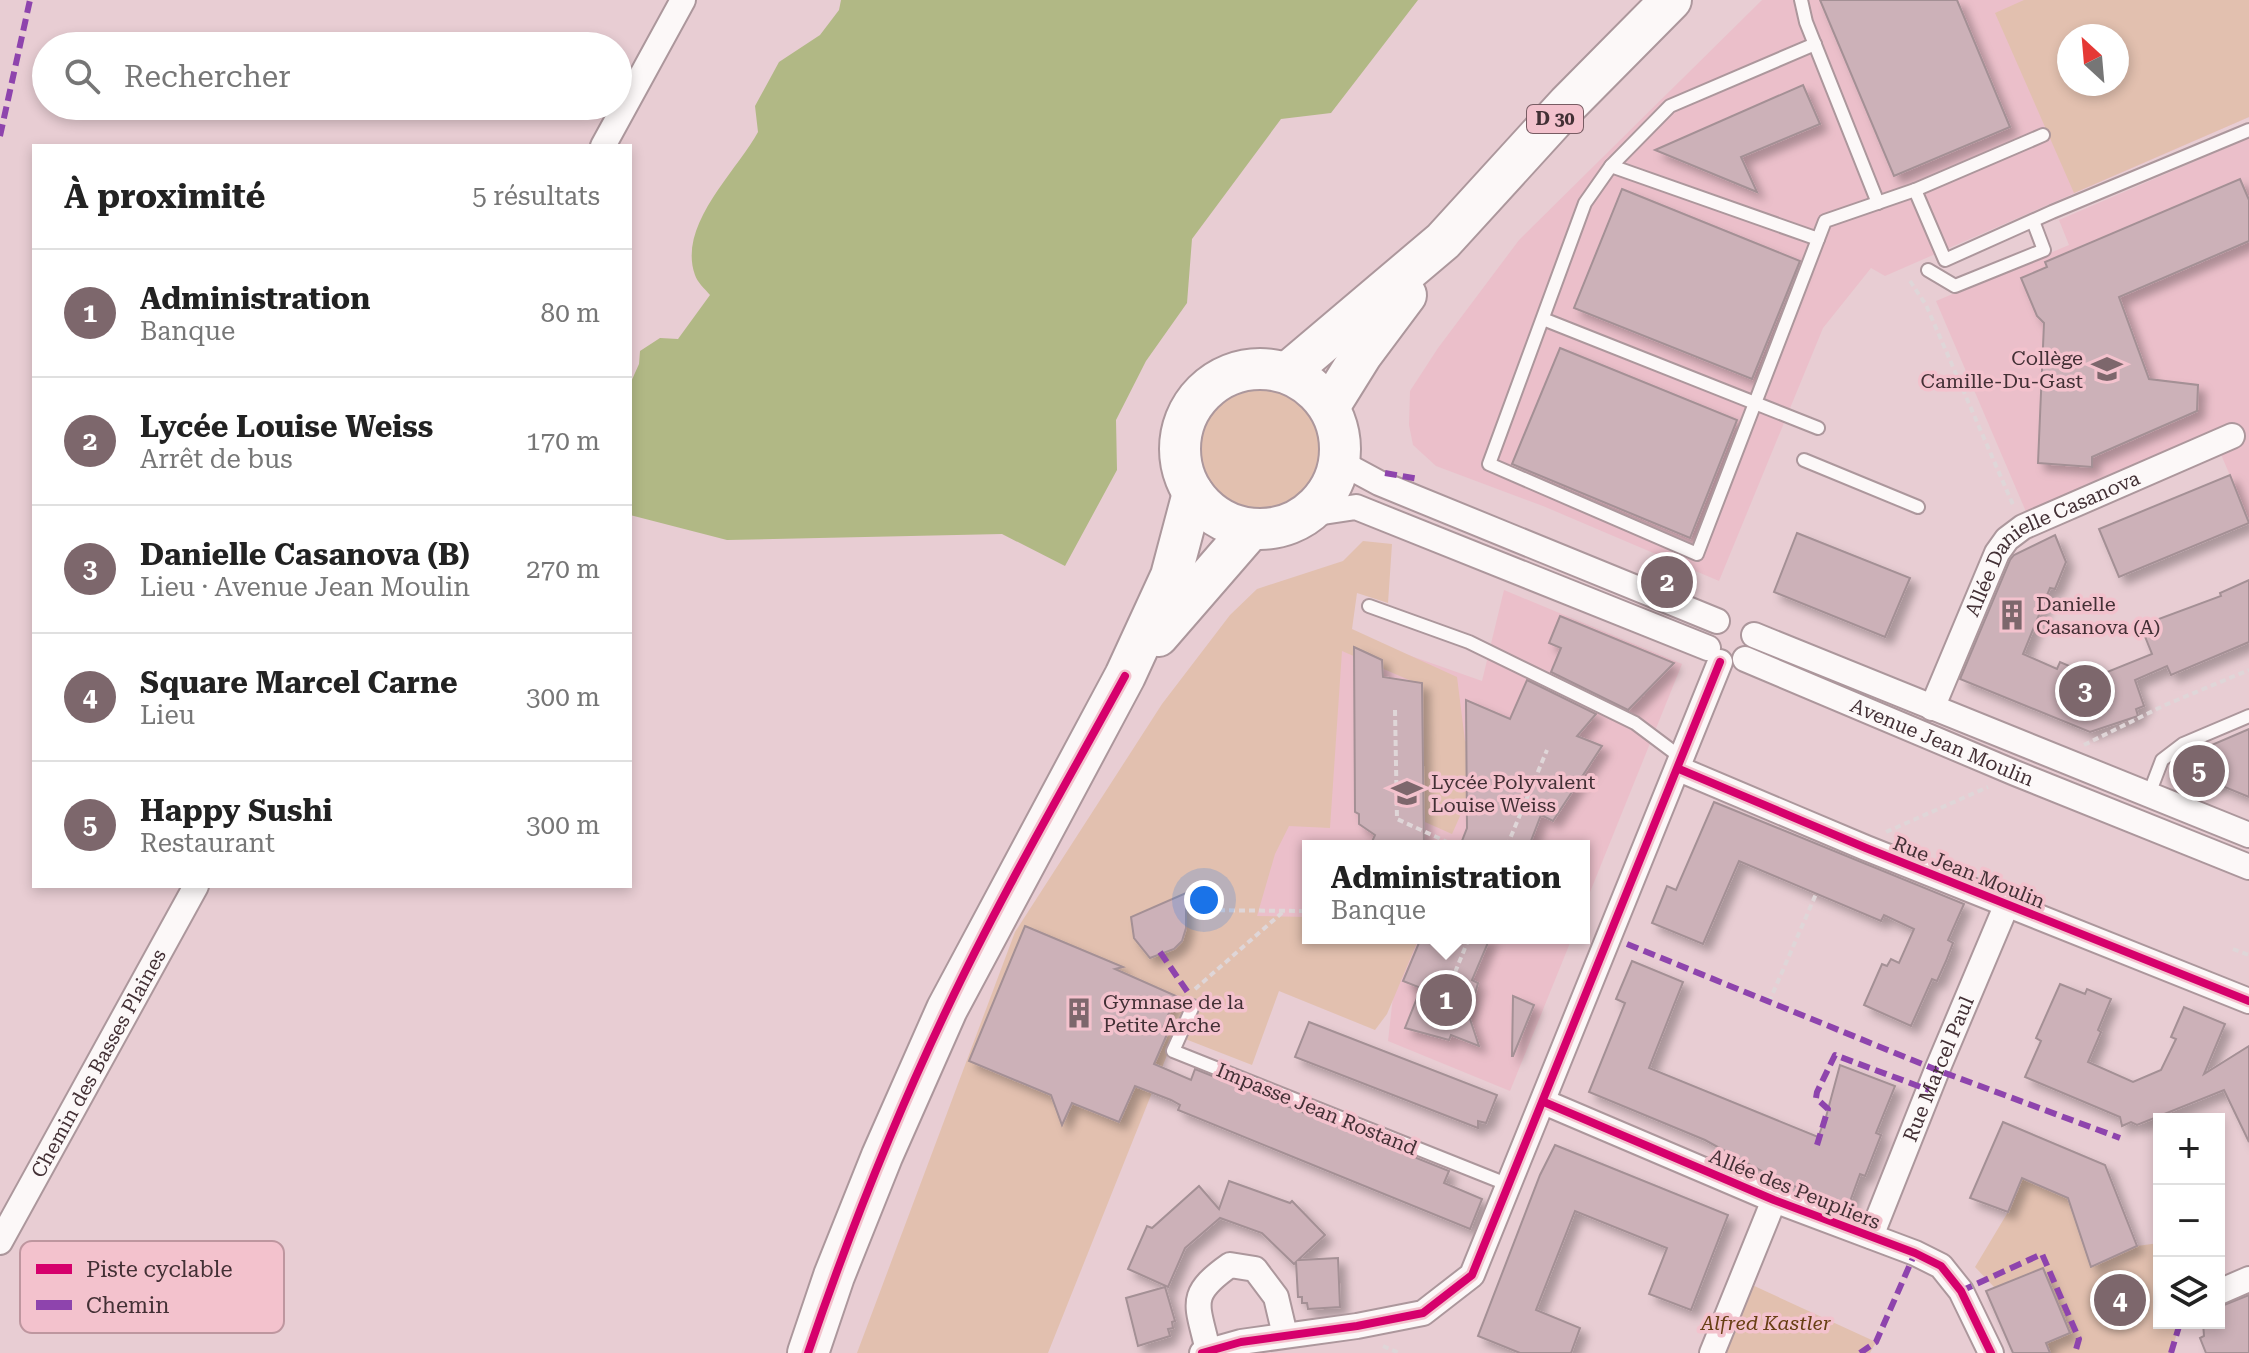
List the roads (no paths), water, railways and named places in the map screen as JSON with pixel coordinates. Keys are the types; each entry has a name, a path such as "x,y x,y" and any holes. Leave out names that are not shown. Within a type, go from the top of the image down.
{"main road":[{"name":"D 30","path":"1329,407 1362,354 1443,241 1568,104 1671,0"},
{"name":"D 30","path":"1287,373 1443,241"},
{"path":"1260,368 1287,373 1310,385 1329,407 1340,433 1340,462 1330,490 1310,514 1282,528 1250,530 1221,521 1199,504 1185,482 1179,456 1181,429 1192,405 1210,385 1234,373 1260,368"},
{"path":"808,1353 834,1276 882,1156 947,1009 1125,676 1171,576 1193,493"},
{"path":"1125,676 1250,530"}],"street":[{"path":"632,93 683,0"},
{"path":"604,144 617,120"},
{"name":"Allée Danielle Casanova","path":"1932,708 1997,553 2007,539 2023,527 2240,436"},
{"path":"1310,514 1356,507 1733,664 1745,659 1753,648 1751,628 1740,619 1732,617 1717,621 1485,528 1379,483 1340,462"},
{"path":"1285,1335 1276,1297 1255,1269 1230,1265 1207,1281 1197,1305 1205,1352 1242,1348 1285,1335 1357,1326 1423,1313 1472,1275 1681,764 1714,655 1708,634 1717,621"},
{"name":"Avenue Jean Moulin","path":"1754,635 2249,835"},
{"name":"Avenue Jean Moulin","path":"1745,659 2249,867"},
{"name":"Rue Jean Moulin","path":"1681,764 2007,904 2249,1001"},
{"path":"2139,822 2149,794"},
{"name":"Chemin des Basses Plaines","path":"0,1242 195,888"},
{"name":"Rue Marcel Paul","path":"1871,1236 2007,904"},
{"name":"Allée des Peupliers","path":"1544,1102 1774,1200 1915,1253 1941,1266 1953,1278 1969,1304 1991,1353"},
{"path":"1712,1353 1774,1200"},
{"path":"2225,1289 2249,1279"}],"lane":[{"path":"1801,0 1815,44 1878,203"},
{"path":"1815,44 1670,106 1611,166 1585,203 1489,464 1697,554 1825,221 1915,190 2043,135"},
{"path":"1915,190 1945,260 2249,130"},
{"path":"1611,166 1818,239"},
{"path":"1928,270 1955,286 2044,250 2033,221"},
{"path":"1543,319 1818,428"},
{"path":"1804,460 1918,507"},
{"path":"1369,606 1469,642 1594,702 1635,723 1681,764"},
{"path":"2149,794 2162,760 2183,744 2249,716"},
{"name":"Impasse Jean Rostand","path":"1193,1006 1173,1051 1509,1185"}],"place":[{"name":"Collège Camille-Du-Gast","path":"2107,369"},
{"name":"Lycée Louise Weiss","path":"1667,582"},
{"name":"Danielle Casanova (A)","path":"2012,615"},
{"name":"Danielle Casanova (B)","path":"2085,691"},
{"name":"Happy Sushi","path":"2199,771"},
{"name":"Lycée Polyvalent Louise Weiss","path":"1407,793"},
{"name":"Administration","path":"1446,1000"},
{"name":"Gymnase de la Petite Arche","path":"1079,1013"},
{"name":"Square Marcel Carne","path":"2120,1300"}],"park label":[{"name":"Alfred Kastler","path":"1766,1323"}]}
